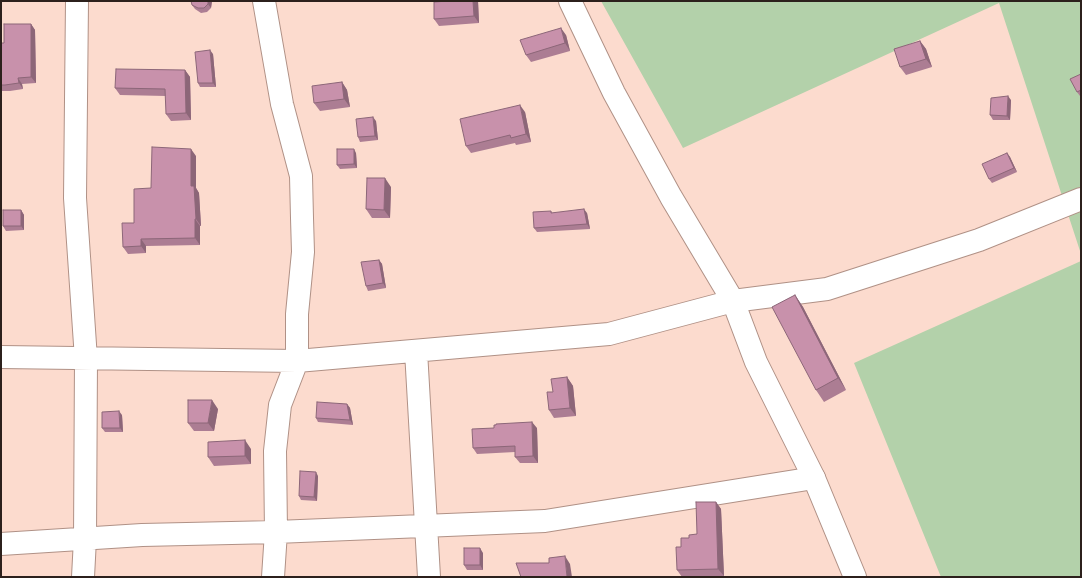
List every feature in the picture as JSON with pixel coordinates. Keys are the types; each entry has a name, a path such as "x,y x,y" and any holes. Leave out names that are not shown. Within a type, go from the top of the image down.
{"street":[{"path":"77,1 75,198 86,359 85,539 83,577"},
{"path":"264,1 282,104 301,176 303,252 297,314 297,361 280,405 277,426 275,451 276,532 273,577"},
{"path":"570,1 614,93 671,197 733,301 756,362 814,478 855,577"},
{"path":"1,357 297,361 609,334 733,301 827,289 979,240 1081,199"},
{"path":"416,351 429,577"},
{"path":"1,544 142,535 276,532 545,521 814,478"}],"green space":[{"path":"601,1 1081,1 1081,254 999,3 683,148"},
{"path":"1081,261 1081,577 941,577 854,363"}],"building":[{"path":"191,1 208,1 208,4 204,8 198,8 192,5"},
{"path":"473,1 474,16 434,19 434,2"},
{"path":"4,24 31,24 31,77 18,78 19,83 1,85 1,43 4,43"},
{"path":"561,28 565,43 526,55 520,40"},
{"path":"920,41 926,59 900,67 894,49"},
{"path":"210,50 213,83 198,83 195,52"},
{"path":"116,69 185,70 186,113 166,114 165,89 115,88"},
{"path":"1081,74 1081,90 1077,92 1070,79"},
{"path":"342,82 344,99 314,103 312,86"},
{"path":"1008,96 1007,116 990,115 991,98"},
{"path":"520,105 526,134 511,138 510,135 466,146 460,119"},
{"path":"373,117 375,136 358,137 356,119"},
{"path":"152,147 191,149 191,186 194,186 196,219 195,238 141,239 141,246 123,247 122,223 134,223 134,189 151,188"},
{"path":"337,149 354,149 354,164 337,165"},
{"path":"1007,153 1014,168 989,179 982,164"},
{"path":"367,178 385,178 384,210 366,209"},
{"path":"584,209 587,224 534,228 533,212 551,211 551,213"},
{"path":"3,210 21,210 21,226 3,226"},
{"path":"379,260 383,283 366,286 361,262"},
{"path":"795,295 838,378 816,390 772,307"},
{"path":"567,377 570,408 549,410 547,392 553,392 551,379"},
{"path":"188,400 212,400 208,423 188,423"},
{"path":"317,402 347,404 350,420 316,418"},
{"path":"119,411 120,428 102,428 102,412"},
{"path":"532,422 533,456 515,457 515,446 473,448 472,429 494,428 494,425 496,424"},
{"path":"245,440 245,456 208,457 208,442"},
{"path":"300,471 316,472 314,497 299,496"},
{"path":"696,502 716,502 718,569 677,570 676,547 681,547 681,538 689,538 689,535 697,534"},
{"path":"464,548 480,548 480,565 464,565"},
{"path":"565,556 567,577 521,577 516,563 549,563 549,558"}]}
